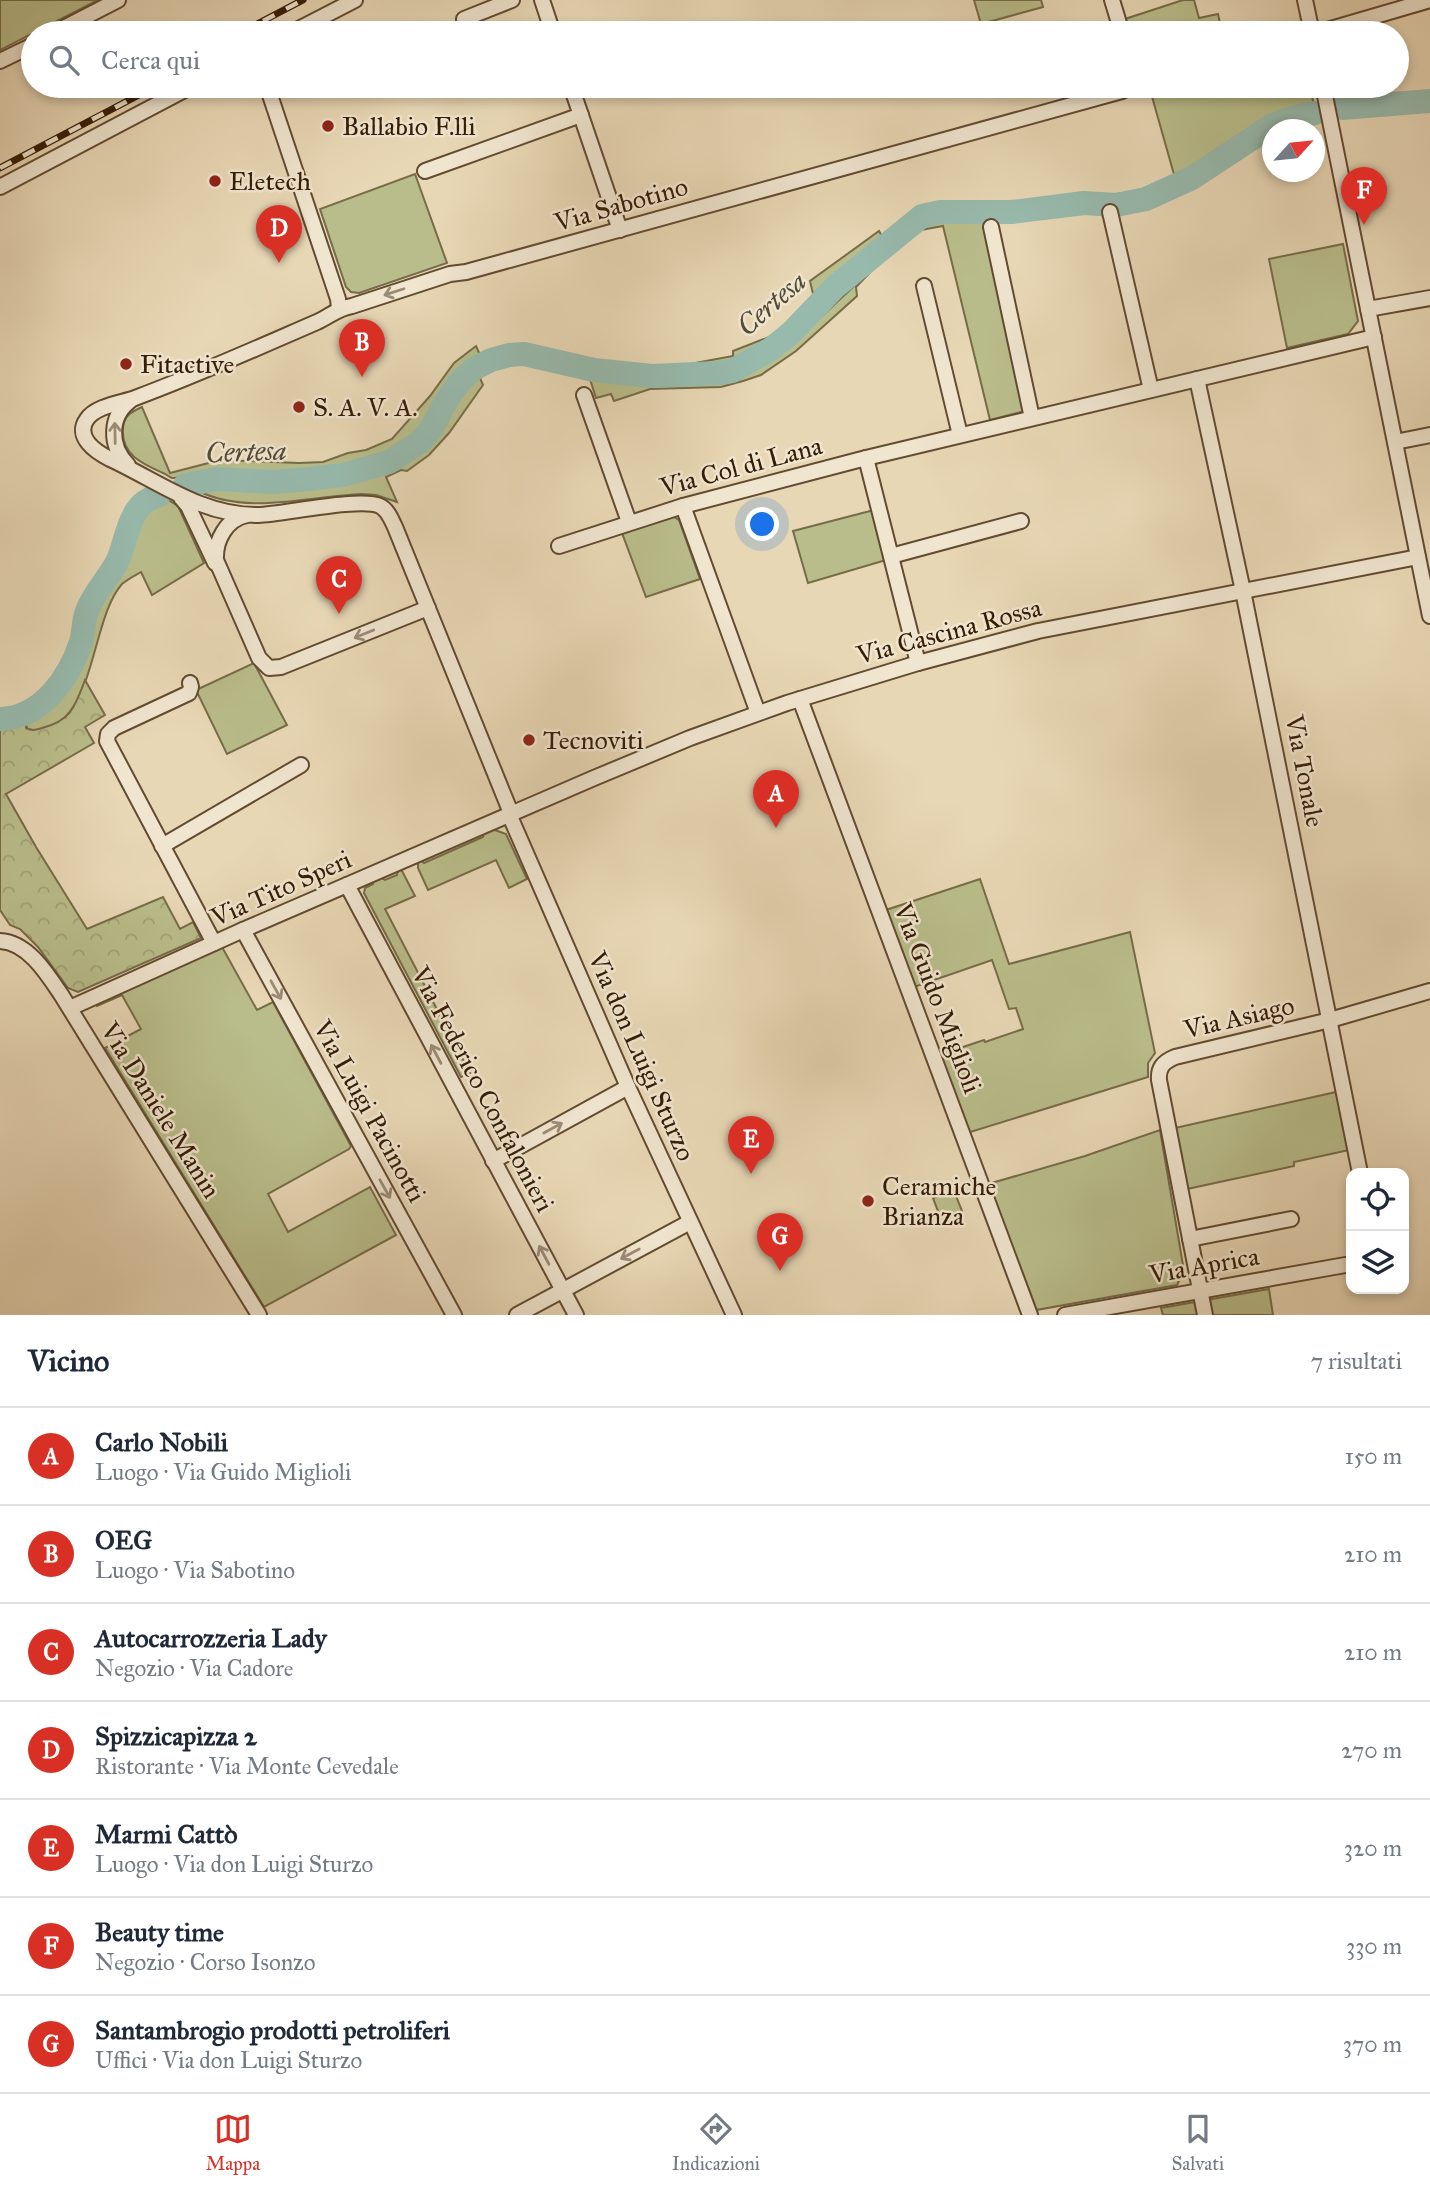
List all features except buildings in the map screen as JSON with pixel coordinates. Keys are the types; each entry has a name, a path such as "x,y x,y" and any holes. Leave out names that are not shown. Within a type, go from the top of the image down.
{"street":[{"path":"77,21 118,0"},
{"path":"314,21 355,0"},
{"path":"464,19 512,0"},
{"path":"542,0 549,21"},
{"path":"1112,0 1115,21"},
{"path":"1305,0 1311,21"},
{"path":"1357,21 1430,0"},
{"path":"0,61 21,50"},
{"path":"0,187 169,98"},
{"path":"271,98 339,308"},
{"path":"575,98 620,230"},
{"name":"Via Sabotino","path":"134,470 93,449 86,438 84,427 91,414 317,322 339,308 450,274 467,272 1097,98"},
{"path":"1325,98 1430,616"},
{"path":"425,171 581,115"},
{"path":"1110,212 1150,390"},
{"path":"991,227 1032,418"},
{"path":"925,286 960,435"},
{"path":"1368,309 1430,298"},
{"name":"Via Col di Lana","path":"559,546 683,506 866,458 1374,337"},
{"name":"Via Tonale","path":"1197,379 1243,591 1359,1168"},
{"path":"584,395 629,522"},
{"path":"135,398 120,411 115,423 114,437 122,458 134,470 184,499 249,514"},
{"path":"1395,442 1430,435"},
{"path":"866,458 918,663"},
{"path":"184,499 259,658 266,667 281,667 428,608"},
{"name":"Via don Luigi Sturzo","path":"249,514 280,513 358,503 382,507 392,521 510,814 628,1087 734,1315"},
{"path":"683,506 758,713"},
{"path":"219,571 216,555 219,540 233,521 249,514"},
{"path":"891,556 1021,521"},
{"name":"Via Cascina Rossa","path":"510,814 758,713 918,663 1038,631 1418,557"},
{"path":"190,683 188,693 114,728 107,737 109,747 214,943"},
{"name":"Via Guido Miglioli","path":"800,699 1030,1315"},
{"path":"162,845 301,765"},
{"name":"Via Tito Speri","path":"70,1008 510,814"},
{"name":"Via Federico Confalonieri","path":"347,885 576,1315"},
{"name":"Via Luigi Pacinotti","path":"243,930 454,1315"},
{"name":"Via Daniele Manin","path":"5,941 26,952 43,970 70,1008 259,1315"},
{"name":"Via Asiago","path":"1205,1315 1159,1080 1158,1072 1162,1065 1175,1057 1330,1020 1430,991"},
{"path":"494,1161 628,1087"},
{"path":"1190,1239 1291,1219"},
{"path":"517,1315 690,1222"},
{"name":"Via Aprica","path":"1065,1315 1346,1265"}],"green space":[{"path":"0,0 98,0 57,21 21,21 21,39 0,50"},
{"path":"974,0 1041,0 1043,7 992,21 980,21"},
{"path":"1183,0 1194,0 1199,18 1218,14 1220,21 1126,21 1125,19"},
{"path":"1152,98 1312,98 1314,106 1262,119 1262,124 1181,178 1140,196 1117,200 1072,197 1005,207 938,206 922,210 889,232 900,221 935,203 1020,203 1080,194 1116,194 1138,191 1175,178"},
{"path":"415,174 447,263 359,293 351,292 346,287 320,209"},
{"path":"951,217 994,217 994,221 988,222 1025,411 990,420 943,226 910,232 929,221"},
{"path":"879,231 882,237 813,294 810,281"},
{"path":"1343,244 1358,321 1348,334 1287,348 1269,259"},
{"path":"884,258 856,287 857,296 796,351 761,375 721,387 650,389 614,401 611,394 596,398 589,376 641,383 723,379 766,362 790,346"},
{"path":"769,337 771,341 733,363 679,366 733,356 733,351"},
{"path":"476,346 480,355 466,366 456,379 421,433 409,445 393,454 365,463 297,476 209,471 172,478 135,457 123,438 126,418 142,407 170,473 220,460 323,462 366,450 392,439 430,396 454,363"},
{"path":"487,371 480,378 483,385 449,433 429,455 407,471 401,470 386,477 397,502 376,495 362,494 278,502 236,502 196,490 218,485 302,487 364,477 393,467 412,458 433,440 446,425 461,392"},
{"path":"168,500 178,506 204,563 152,595 141,572 122,584 111,601 79,697 67,715 50,727 27,730 26,721 37,714 67,680 104,593 142,519 152,509"},
{"path":"874,510 886,560 808,583 793,531"},
{"path":"672,516 679,520 700,579 646,597 622,533"},
{"path":"254,663 287,725 227,754 196,690"},
{"path":"85,680 105,715 85,727 94,743 6,794 87,929 163,897 180,929 193,922 201,938 78,992 68,988 38,947 20,929 10,925 0,910 0,724 26,721 26,728 34,730 60,721 75,705"},
{"path":"492,829 506,834 527,879 509,888 496,860 428,890 418,868 418,861 424,863 483,837 484,832"},
{"path":"401,869 415,896 385,909 470,1073 461,1077 364,893 365,888 373,884 372,881 380,877 385,880 397,875"},
{"path":"980,879 1009,964 1130,932 1155,1053 1148,1063 1148,1077 967,1133 939,1055 1023,1029 1016,1008 1009,1009 992,960 914,987 886,910"},
{"path":"222,947 257,1010 273,1002 351,1146 268,1194 288,1232 370,1187 396,1235 264,1307 105,1048 141,1029 122,995 97,1006 95,1003"},
{"path":"1336,1092 1349,1150 1294,1162 1294,1166 1187,1189 1175,1128"},
{"path":"1160,1130 1184,1271 1177,1285 1036,1310 988,1184 1085,1156"},
{"path":"954,1191 962,1211 941,1219 933,1198"},
{"path":"1269,1289 1273,1315 1163,1315 1161,1308"}],"waterway":[{"name":"Certesa","path":"1342,108 1430,101"},
{"name":"Certesa","path":"185,485 217,479 273,482 309,479 343,475 389,462 420,442 432,428 461,380 475,368 509,355 524,354 594,370 652,376 732,371 771,349 792,332 835,287 922,216 940,212 1012,212 1084,203 1116,205 1146,199 1192,178 1271,126 1315,113"},
{"name":"Certesa","path":"0,719 29,712 52,694 61,682 76,656 90,604 118,560 134,516 139,507 159,495"}],"railway":[{"path":"263,21 303,0"},
{"path":"0,168 133,98"}],"place":[{"name":"Ballabio F.lli","path":"328,126"},
{"name":"Eletech","path":"215,181"},
{"name":"Beauty time","path":"1364,225"},
{"name":"Spizzicapizza 2","path":"279,263"},
{"name":"Fitactive","path":"126,364"},
{"name":"OEG","path":"362,377"},
{"name":"S. A. V. A.","path":"299,407"},
{"name":"Autocarrozzeria Lady","path":"339,614"},
{"name":"Tecnoviti","path":"529,740"},
{"name":"Carlo Nobili","path":"776,828"},
{"name":"Marmi Cattò","path":"751,1174"},
{"name":"Ceramiche Brianza","path":"868,1201"},
{"name":"Santambrogio prodotti petroliferi","path":"780,1271"}]}
